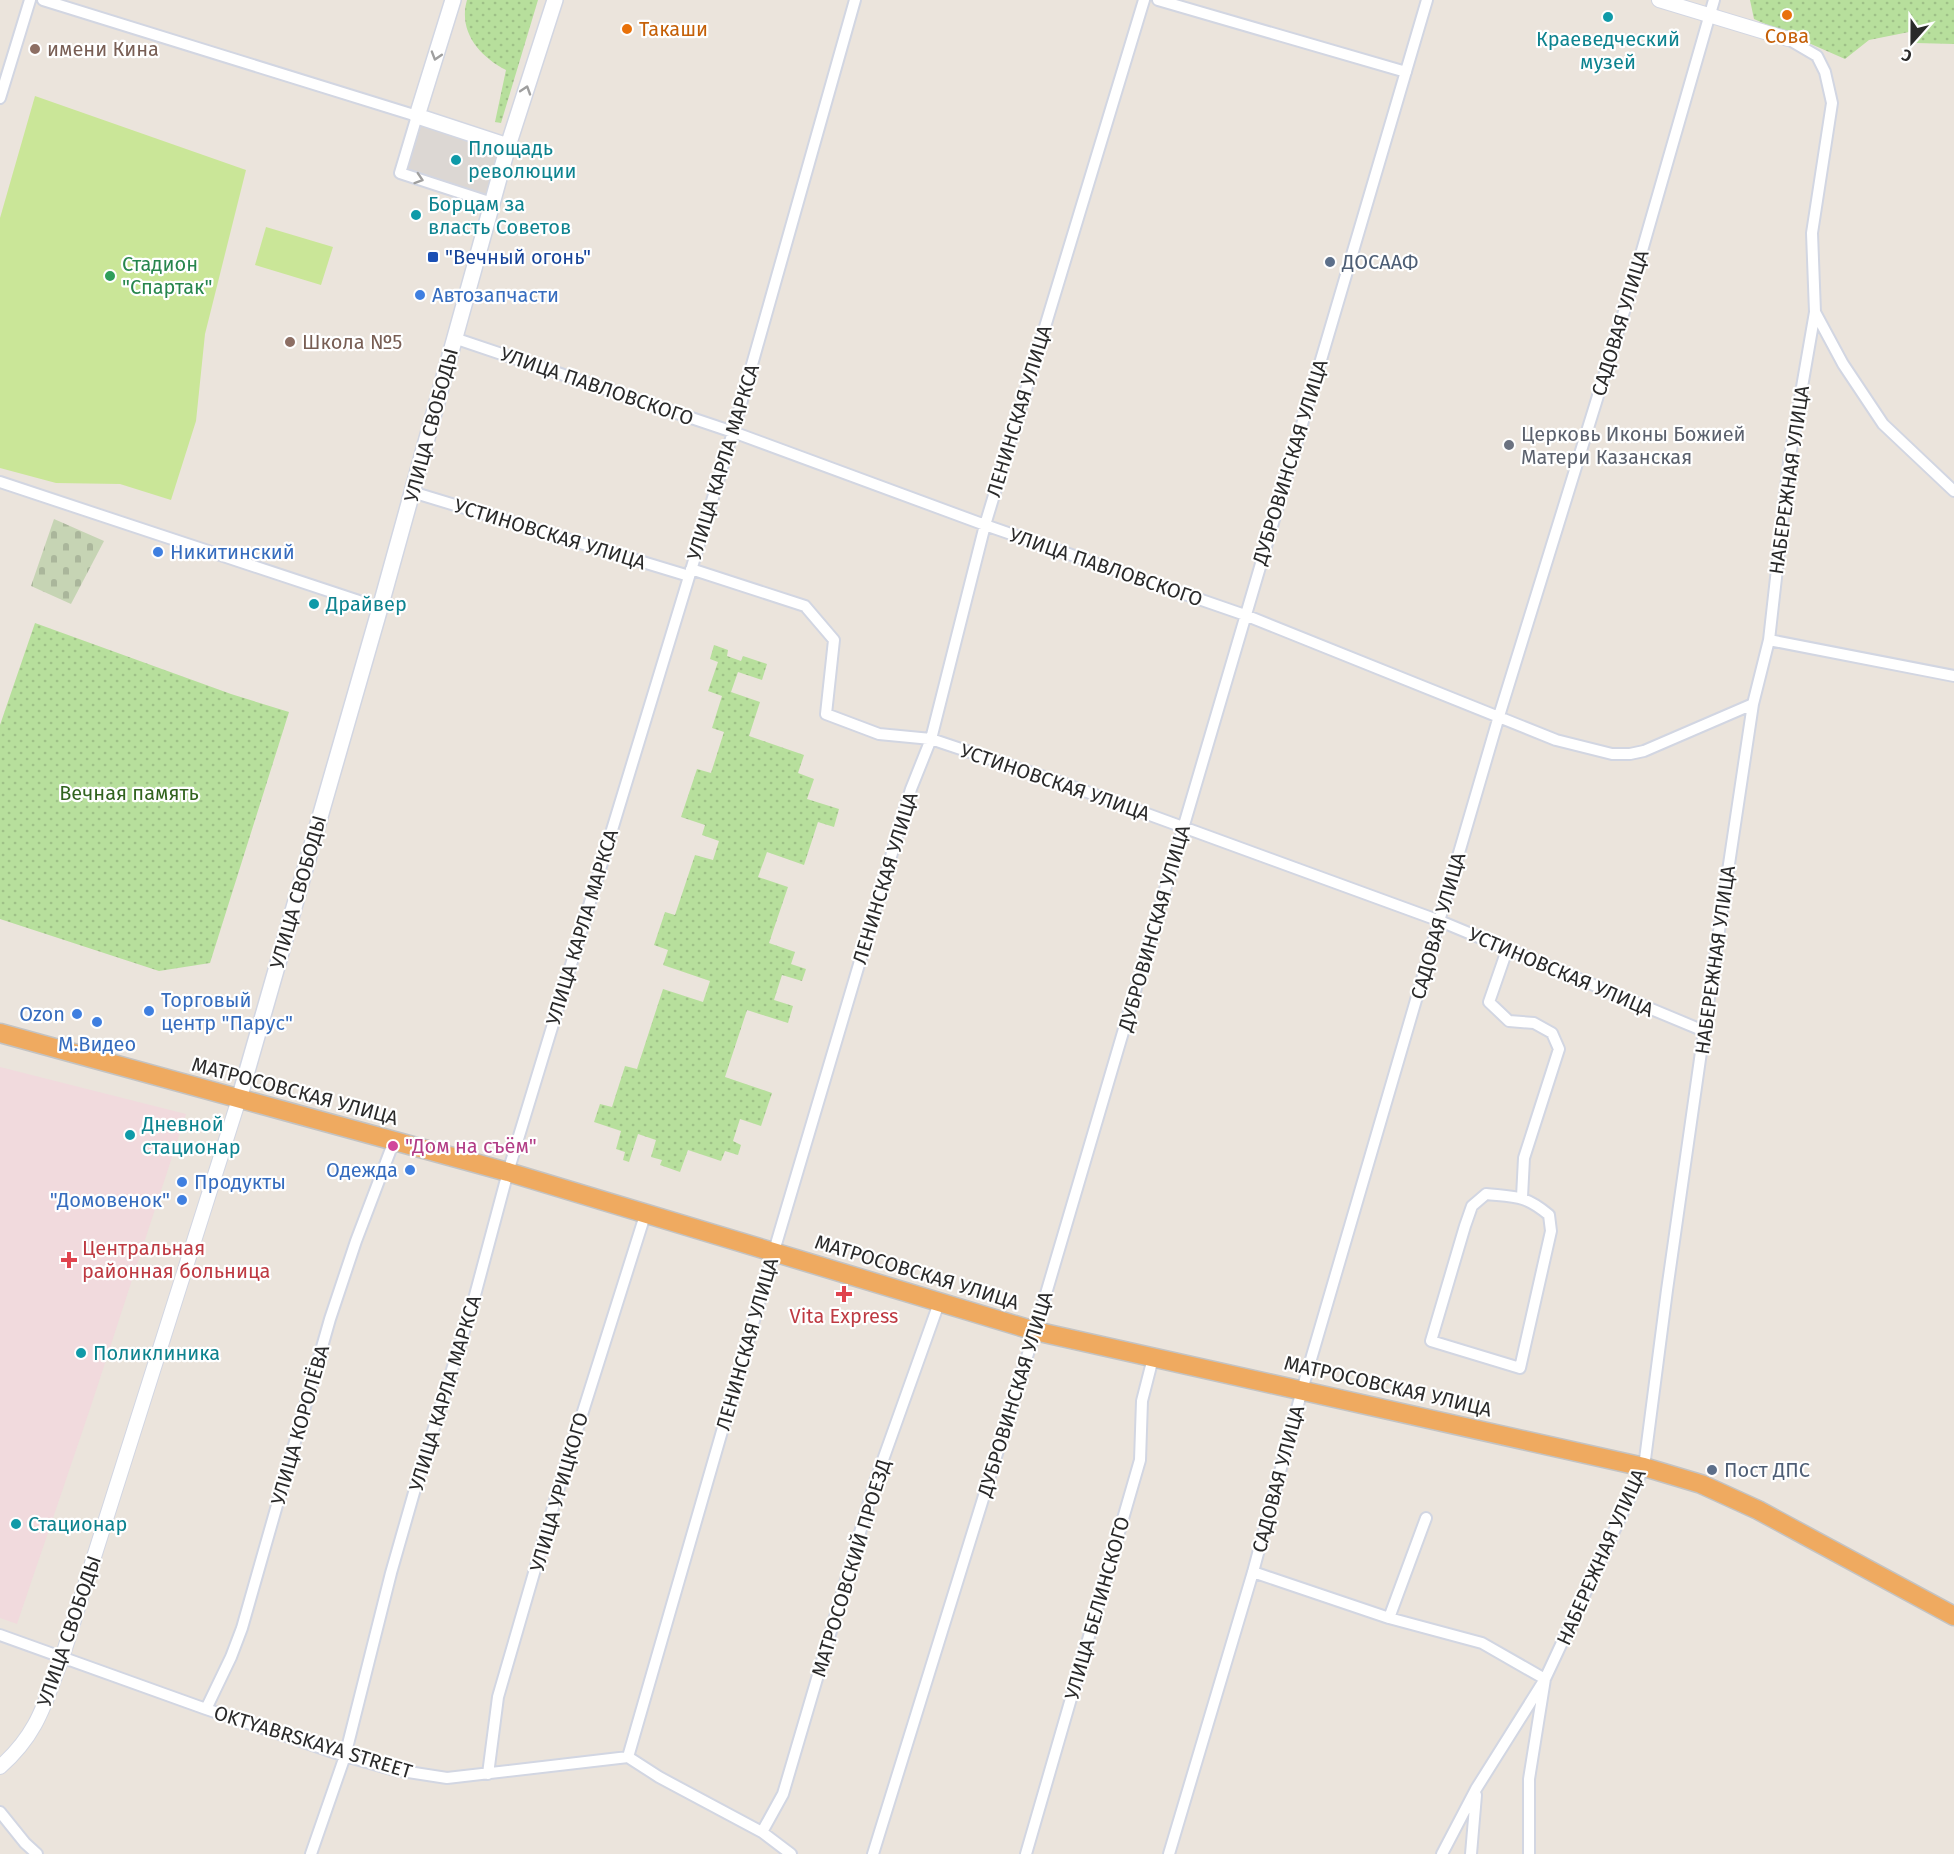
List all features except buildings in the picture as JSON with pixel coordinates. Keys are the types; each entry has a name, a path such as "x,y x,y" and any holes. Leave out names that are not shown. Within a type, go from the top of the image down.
{"highway":[{"name":"МАТРОСОВСКАЯ УЛИЦА","path":"0,1033 508,1172 1035,1331 1644,1467 1701,1484 1758,1510 1954,1616"}],"main road":[{"path":"453,0 417,116 508,146"},
{"name":"УЛИЦА СВОБОДЫ","path":"238,1099 380,608 508,146 555,0"}],"street":[{"path":"0,98 30,0"},
{"path":"43,0 417,116 400,173 492,203"},
{"name":"УЛИЦА КАРЛА МАРКСА","path":"311,1854 345,1756 391,1573 415,1489 474,1299 508,1172 733,432 855,0"},
{"name":"ЛЕНИНСКАЯ УЛИЦА","path":"628,1757 774,1251 911,789 931,739 985,525 1144,0"},
{"path":"1158,0 1406,72"},
{"name":"ДУБРОВИНСКАЯ УЛИЦА","path":"873,1854 1035,1331 1427,0"},
{"path":"1659,0 1788,39"},
{"name":"САДОВАЯ УЛИЦА","path":"1169,1854 1253,1572 1302,1390 1499,716 1631,289 1714,0"},
{"name":"НАБЕРЕЖНАЯ УЛИЦА","path":"1442,1854 1476,1789 1545,1679 1644,1467 1666,1290 1704,1031 1753,704 1769,640 1789,462 1815,312 1812,233 1832,103 1825,72 1817,56 1788,39"},
{"path":"1815,312 1843,364 1883,424 1954,491"},
{"name":"УЛИЦА ПАВЛОВСКОГО","path":"454,338 733,432 985,525 1245,615 1556,740 1612,754 1630,754 1644,751 1753,704"},
{"path":"0,482 380,608"},
{"name":"УСТИНОВСКАЯ УЛИЦА","path":"412,492 805,606 834,639 826,714 879,734 931,739 1068,785 1440,921 1704,1031"},
{"path":"1769,640 1954,676"},
{"path":"1507,950 1488,1002 1509,1022 1534,1023 1552,1033 1559,1049 1524,1158 1522,1197"},
{"name":"УЛИЦА СВОБОДЫ","path":"0,1767 17,1752 37,1723 62,1658 238,1099"},
{"name":"УЛИЦА КОРОЛЁВА","path":"206,1709 242,1628 330,1319 356,1241 394,1141"},
{"path":"1486,1194 1522,1197 1534,1202 1549,1215 1551,1231 1520,1368 1431,1341 1472,1206 1486,1194"},
{"name":"УЛИЦА УРИЦКОГО","path":"488,1774 498,1697 556,1497 646,1212"},
{"name":"МАТРОСОВСКИЙ ПРОЕЗД","path":"762,1832 783,1794 874,1485 939,1303"},
{"name":"УЛИЦА БЕЛИНСКОГО","path":"1026,1854 1140,1460 1142,1401 1153,1358"},
{"path":"1389,1618 1426,1518"},
{"path":"1253,1572 1389,1618 1482,1643 1545,1679 1528,1779 1529,1854"},
{"name":"OKTYABRSKAYA STREET","path":"0,1635 206,1709 345,1756 395,1770 447,1778 628,1757"},
{"path":"628,1757 659,1777 762,1832 791,1854"},
{"path":"1471,1854 1476,1789"},
{"path":"0,1812 37,1854"}],"shaded area":[{"name":"Площадь революции","path":"422,123 505,149 490,197 407,170"},
{"name":"Центральная районная больница","path":"0,1067 186,1114 17,1624 0,1618"}],"green space":[{"path":"467,0 538,0 501,123 495,122 506,70 487,58 473,41 466,22"},
{"path":"1750,0 1954,0 1954,44 1916,43 1914,31 1869,40 1845,59 1754,19"},
{"name":"Стадион \"Спартак\"","path":"35,96 246,170 205,334 196,421 171,500 120,484 56,483 0,468 0,218"},
{"path":"266,227 333,247 321,285 255,265"},
{"path":"54,519 104,541 71,604 31,586"},
{"name":"Вечная память","path":"35,623 231,694 289,712 210,963 159,971 0,919 0,725"},
{"path":"714,645 728,650 727,656 741,661 743,656 767,664 762,680 738,672 731,692 760,702 749,736 804,755 798,773 814,779 807,799 839,809 834,827 818,822 804,865 767,852 758,877 788,887 769,943 795,952 791,964 806,969 802,981 782,975 774,1000 793,1006 788,1023 747,1010 725,1077 772,1093 761,1126 740,1119 733,1141 741,1145 738,1155 725,1151 721,1161 688,1150 680,1172 660,1165 662,1160 651,1157 656,1140 638,1134 629,1162 623,1160 625,1152 616,1149 621,1131 594,1122 600,1104 612,1107 625,1066 637,1069 663,989 703,1002 710,981 663,965 668,950 654,945 665,912 675,915 695,855 713,860 719,841 702,835 705,825 681,817 697,769 711,773 724,732 712,728 722,696 708,691 718,662 710,659"}],"place":[{"name":"Сова","path":"1787,15"},
{"name":"Краеведческий музей","path":"1608,17"},
{"name":"Такаши","path":"627,29"},
{"name":"имени Кина","path":"35,49"},
{"name":"Площадь революции","path":"456,160"},
{"name":"Борцам за власть Советов","path":"416,215"},
{"name":"\"Вечный огонь\"","path":"433,257"},
{"name":"ДОСААФ","path":"1330,262"},
{"name":"Стадион \"Спартак\"","path":"110,276"},
{"name":"Автозапчасти","path":"420,295"},
{"name":"Школа №5","path":"290,342"},
{"name":"Церковь Иконы Божией Матери Казанская","path":"1509,445"},
{"name":"Никитинский","path":"158,552"},
{"name":"Драйвер","path":"314,604"},
{"name":"Торговый центр \"Парус\"","path":"149,1011"},
{"name":"Ozon","path":"77,1014"},
{"name":"М.Видео","path":"97,1022"},
{"name":"Дневной стационар","path":"130,1135"},
{"name":"\"Дом на съём\"","path":"393,1146"},
{"name":"Одежда","path":"410,1170"},
{"name":"Продукты","path":"182,1182"},
{"name":"\"Домовенок\"","path":"182,1200"},
{"name":"Центральная районная больница","path":"69,1260"},
{"name":"Vita Express","path":"844,1294"},
{"name":"Поликлиника","path":"81,1353"},
{"name":"Пост ДПС","path":"1712,1470"},
{"name":"Стационар","path":"16,1524"}]}
